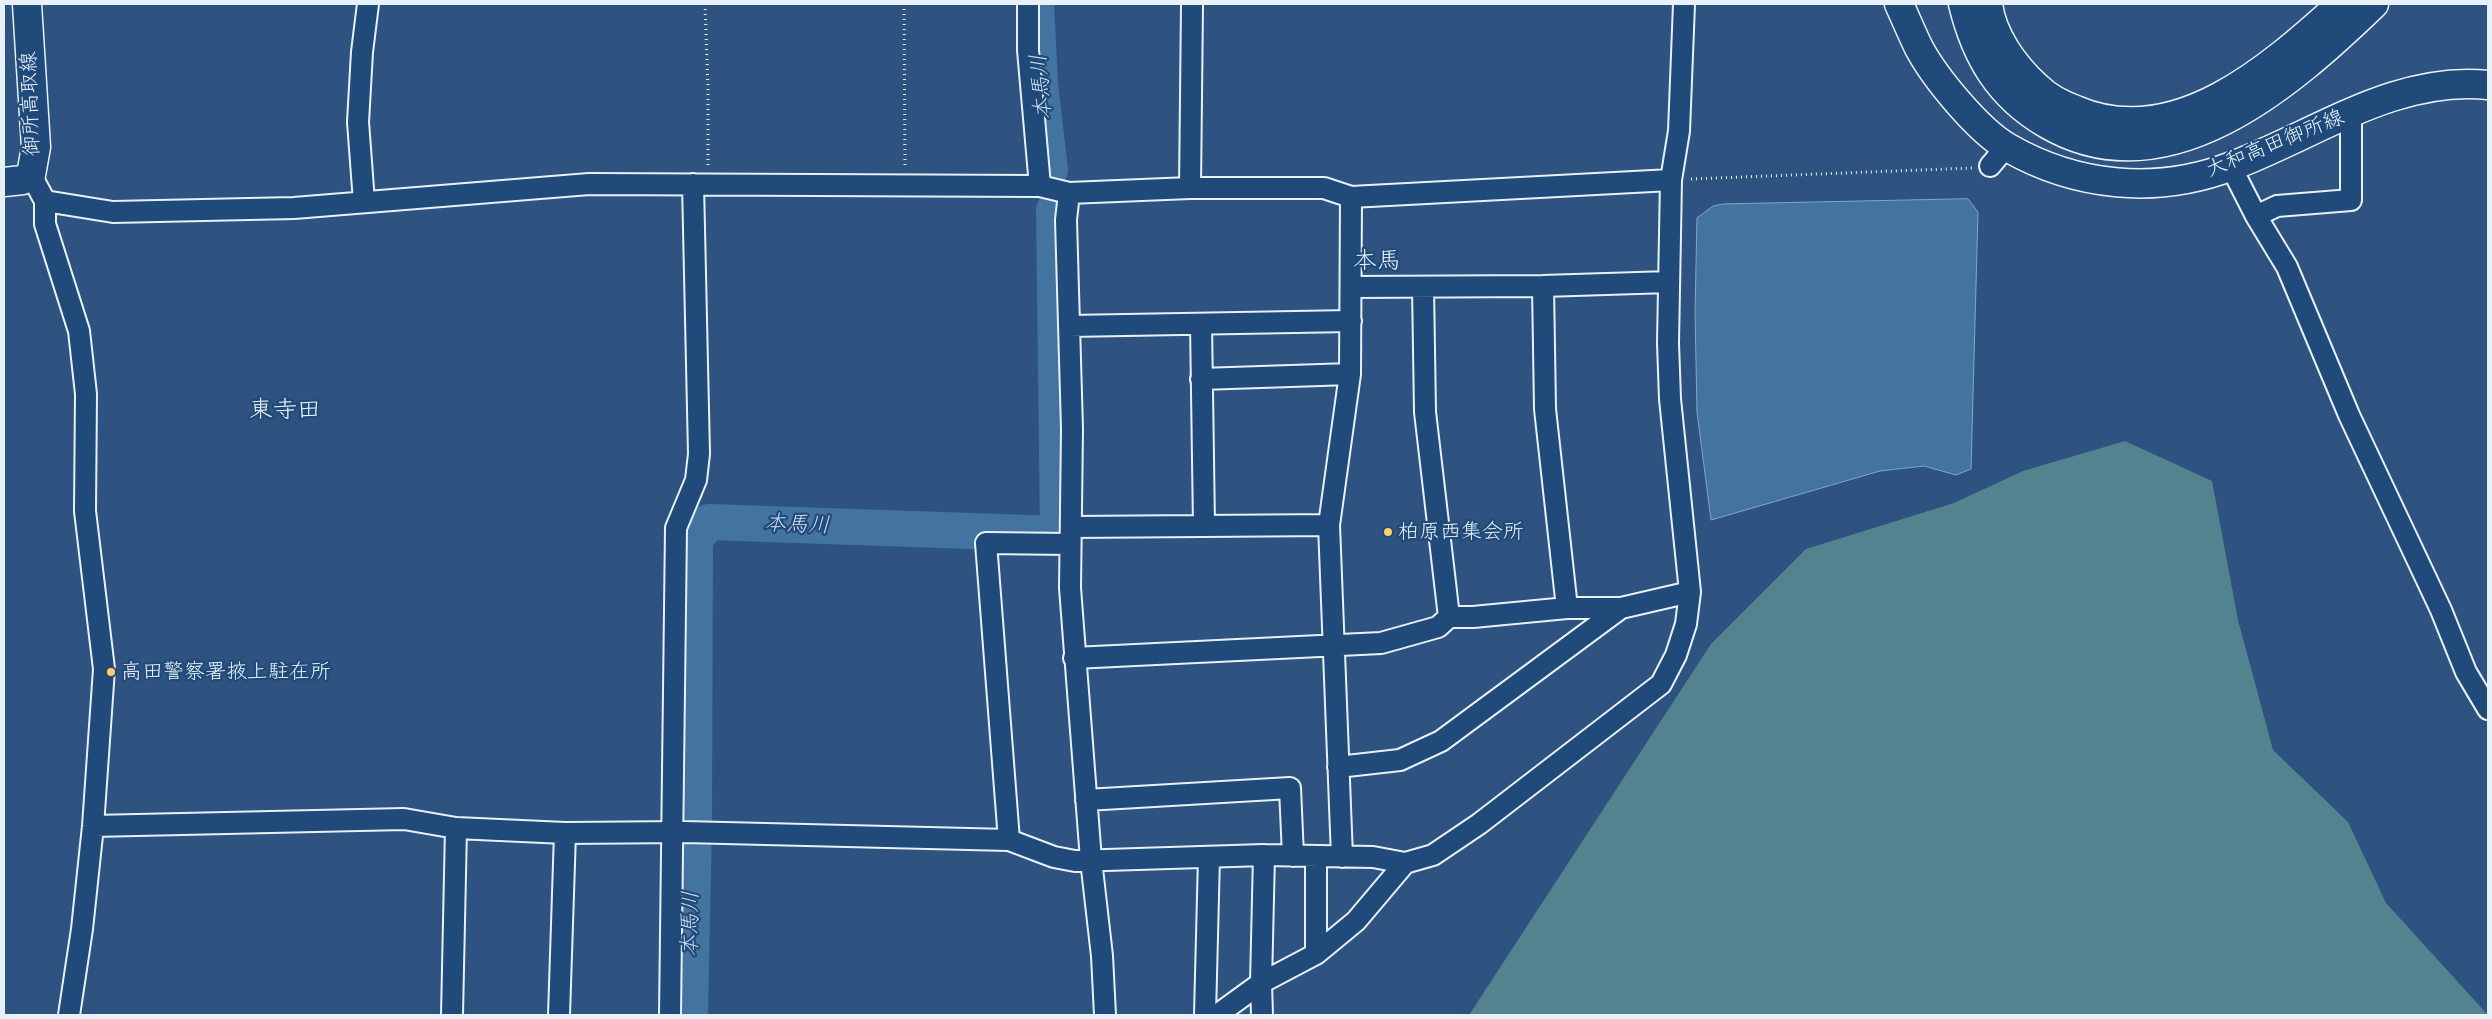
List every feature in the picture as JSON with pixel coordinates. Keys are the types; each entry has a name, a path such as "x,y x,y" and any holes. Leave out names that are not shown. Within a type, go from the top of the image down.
{"main road":[{"name":"御所高取線","path":"4,182 23,180 31,175 36,148 27,4"},
{"name":"大和高田御所線","path":"1899,4 1920,50 1951,93 1976,122 1998,156 2068,175 2135,186 2182,180 2231,167 2351,114 2412,90 2454,84 2488,85"},
{"path":"1963,4 1978,53 1988,70 2013,100 2034,117 2057,130 2084,140 2111,146 2139,146 2166,143 2194,134 2244,109 2301,67 2374,4"},
{"path":"1988,4 1998,34 2009,55 2024,75 2041,92 2064,106 2089,116 2115,121 2142,122 2168,117 2222,96 2286,51 2341,4"}],"street":[{"path":"364,202 358,122 362,52 368,4"},
{"path":"1028,4 1028,50 1054,190 1066,220 1074,658 1091,860 1102,956 1105,1015"},
{"path":"1190,188 1192,4"},
{"path":"93,826 404,819 456,828 565,833 679,832 1009,840 1054,857 1075,861 1264,855 1316,857 1373,856 1405,863 1433,855 1479,824 1661,684 1676,655 1686,624 1690,592 1670,399 1669,282 1672,180 1680,131 1684,4"},
{"path":"2256,216 2277,206 2351,200 2351,114"},
{"path":"2231,167 2256,216 2287,267 2349,415 2441,610 2466,672 2488,709"},
{"path":"31,175 45,201 45,224 79,331 86,394 85,511 104,669 93,826 82,929 69,1015"},
{"path":"45,201 113,212 294,208 589,184 1054,190 1324,188 1351,197 1672,180"},
{"path":"670,1015 679,832 676,528 696,480 699,454 700,185"},
{"path":"1342,857 1329,525 1350,374 1352,287 1351,197"},
{"path":"1352,287 1543,286 1669,282"},
{"path":"1543,286 1545,409 1567,608"},
{"path":"1423,287 1425,412 1449,617"},
{"path":"1069,326 1351,321"},
{"path":"1201,324 1204,526"},
{"path":"1201,378 1350,374"},
{"path":"1009,840 986,543 1204,526 1329,525"},
{"path":"1074,658 1381,643 1438,627 1449,617 1473,617 1567,608 1621,608 1690,592"},
{"path":"1338,767 1400,760 1441,741 1621,608"},
{"path":"1086,800 1290,788 1293,856"},
{"path":"452,1015 456,828"},
{"path":"559,1015 565,833"},
{"path":"1262,1015 1264,855"},
{"path":"1205,1015 1210,857"},
{"path":"1316,857 1316,954"},
{"path":"1217,1015 1261,983 1316,954 1356,921 1405,863"}],"path":[{"path":"700,185 708,88 705,4"},
{"path":"904,4 905,187"},
{"path":"1672,180 1998,156"}],"green space":[{"path":"2125,441 2212,481 2238,620 2273,750 2348,822 2386,903 2488,1015 1469,1015 1711,644 1806,549 1954,503 2023,471"}],"water":[{"path":"1968,199 1978,212 1971,469 1956,475 1924,466 1880,471 1711,520 1697,412 1695,312 1697,218 1713,206 1723,204"}],"waterway":[{"name":"本馬川","path":"1036,4 1040,84 1050,170"},
{"name":"本馬川","path":"690,1015 694,821 695,539 709,522 1058,534 1054,210"}],"place":[{"name":"柏原西集会所","path":"1388,532"},
{"name":"高田警察署掖上駐在所","path":"111,672"}],"district":[{"name":"本馬","path":"1377,262"},
{"name":"東寺田","path":"285,411"}]}
